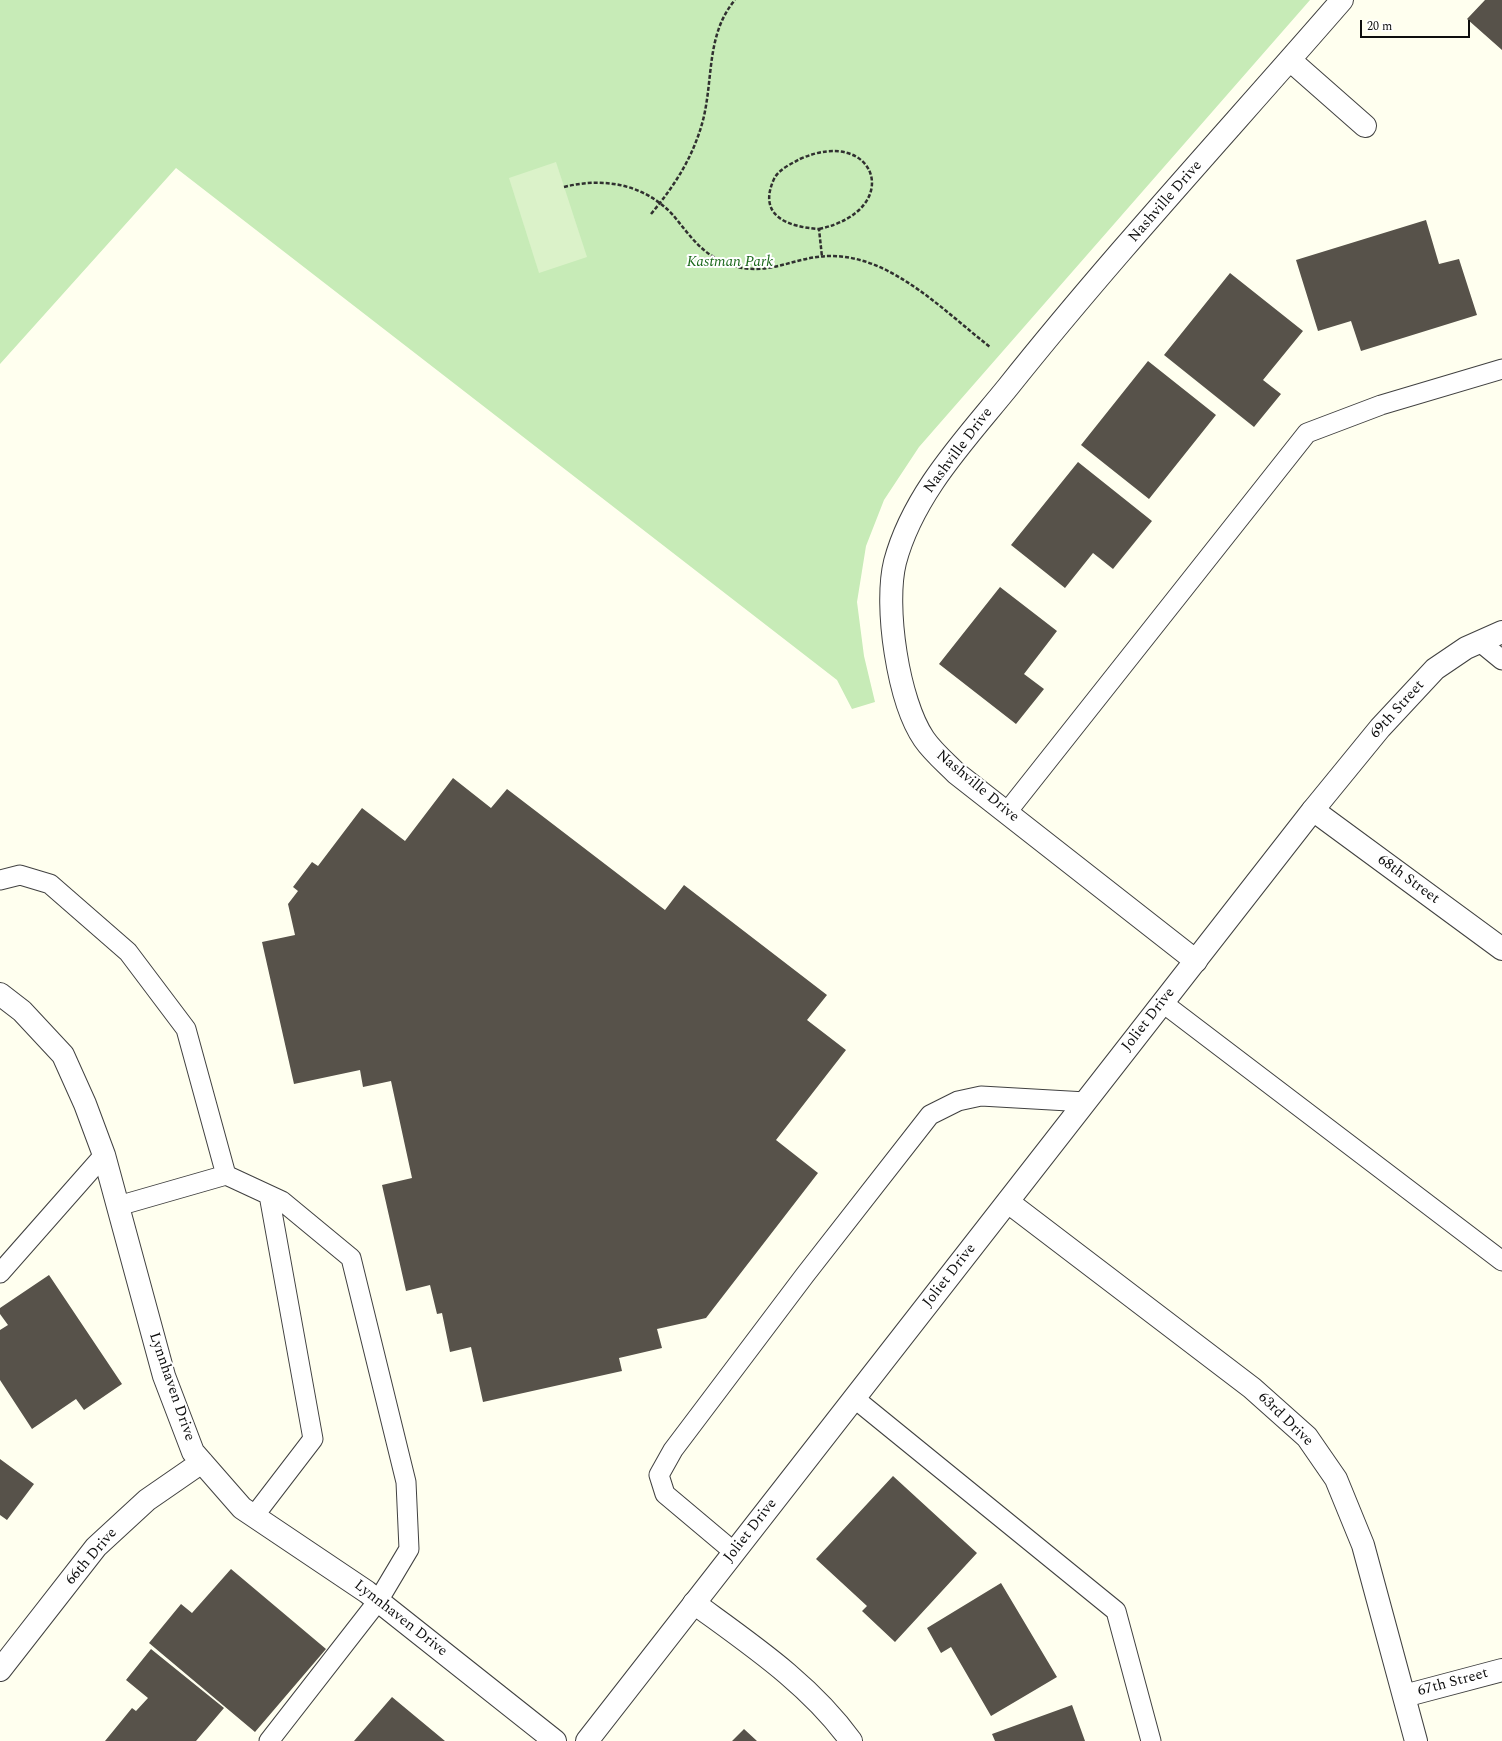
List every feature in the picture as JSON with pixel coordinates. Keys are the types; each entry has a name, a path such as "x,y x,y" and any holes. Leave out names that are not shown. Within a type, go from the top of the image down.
{"street":[{"name":"Nashville Drive","path":"1196,961 956,773 937,755 922,737 910,706 895,653 891,611 895,564 910,523 933,482 1050,335 1342,0"},
{"path":"1290,60 1365,126"},
{"name":"69th Street","path":"1313,810 1380,728 1435,670 1466,648 1502,632"},
{"name":"68th Street","path":"1313,810 1502,949"},
{"name":"Joliet Drive","path":"587,1741 1313,810"},
{"name":"Lynnhaven Drive","path":"0,994 22,1011 63,1055 85,1104 104,1155 164,1376 193,1452 242,1508 378,1601 555,1741"},
{"name":"63rd Drive","path":"1008,1202 1252,1388 1306,1437 1336,1479 1363,1545 1416,1741"},
{"name":"66th Drive","path":"0,1670 96,1547 147,1500 202,1462"},
{"path":"694,1603 773,1660 836,1719 851,1741"},
{"name":"67th Street","path":"1404,1696 1502,1670"}],"lane":[{"path":"1007,812 1307,433 1381,405 1502,369"},
{"path":"1480,642 1502,660"},
{"path":"0,880 20,875 50,884 128,952 186,1029 226,1175"},
{"path":"1163,1003 1502,1261"},
{"path":"734,1552 665,1494 659,1475 673,1450 786,1300 930,1115 958,1101 981,1096 1086,1102"},
{"path":"0,1273 104,1155"},
{"path":"118,1206 226,1175 282,1201 351,1258 406,1482 409,1549 378,1601 268,1741"},
{"path":"254,1516 313,1440 269,1195"},
{"path":"854,1398 1116,1611 1151,1741"}],"path":[{"path":"651,214 677,182 698,135 707,97 711,55 724,17 735,0"},
{"path":"833,150 846,151 856,156 865,164 873,186 870,198 859,211 847,220 819,229 804,228 780,219 772,209 769,197 771,186 777,174 790,164 820,152 833,150"},
{"path":"564,187 588,182 619,184 636,189 660,203 694,242 706,252 722,262 736,267 751,270 772,268 822,257 854,259 872,264 890,272 924,295 990,347"},
{"path":"819,229 822,257"}],"green space":[{"name":"Kastman Park","path":"0,0 1310,0 919,447 884,500 866,546 857,602 864,656 875,702 852,709 837,680 176,168 0,364"},
{"path":"556,162 587,257 539,273 509,178"}],"building":[{"path":"1485,0 1502,0 1502,50 1467,19"},
{"path":"1426,220 1439,264 1459,259 1477,315 1361,351 1351,321 1318,331 1296,260"},
{"path":"1230,273 1303,331 1263,380 1281,394 1254,427 1164,355"},
{"path":"1148,361 1216,415 1149,499 1081,445"},
{"path":"1078,462 1152,521 1113,569 1093,553 1065,588 1011,545"},
{"path":"1000,587 1057,631 1024,674 1044,689 1016,724 939,664"},
{"path":"453,778 491,808 507,789 665,910 684,885 827,995 807,1020 846,1050 776,1140 818,1173 706,1318 657,1329 662,1348 619,1358 622,1371 483,1402 471,1347 450,1352 442,1313 437,1314 430,1285 406,1291 382,1185 412,1178 391,1081 363,1087 360,1070 294,1084 262,942 295,935 288,904 298,891 293,887 312,862 318,866 362,808 405,841"},
{"path":"49,1275 122,1384 84,1410 76,1399 32,1429 0,1380 0,1330 8,1325 0,1314 0,1308"},
{"path":"0,1459 34,1484 7,1520 0,1515"},
{"path":"893,1476 977,1553 895,1642 862,1611 867,1606 816,1559"},
{"path":"231,1569 326,1649 255,1732 149,1643 181,1604 192,1613"},
{"path":"1001,1583 1057,1677 991,1716 951,1647 941,1653 927,1628"},
{"path":"151,1649 224,1708 196,1741 105,1741 132,1708 136,1711 148,1698 126,1680"},
{"path":"392,1697 445,1741 354,1741"},
{"path":"1072,1705 1085,1741 995,1741 992,1734"},
{"path":"744,1729 757,1741 732,1741"}]}
